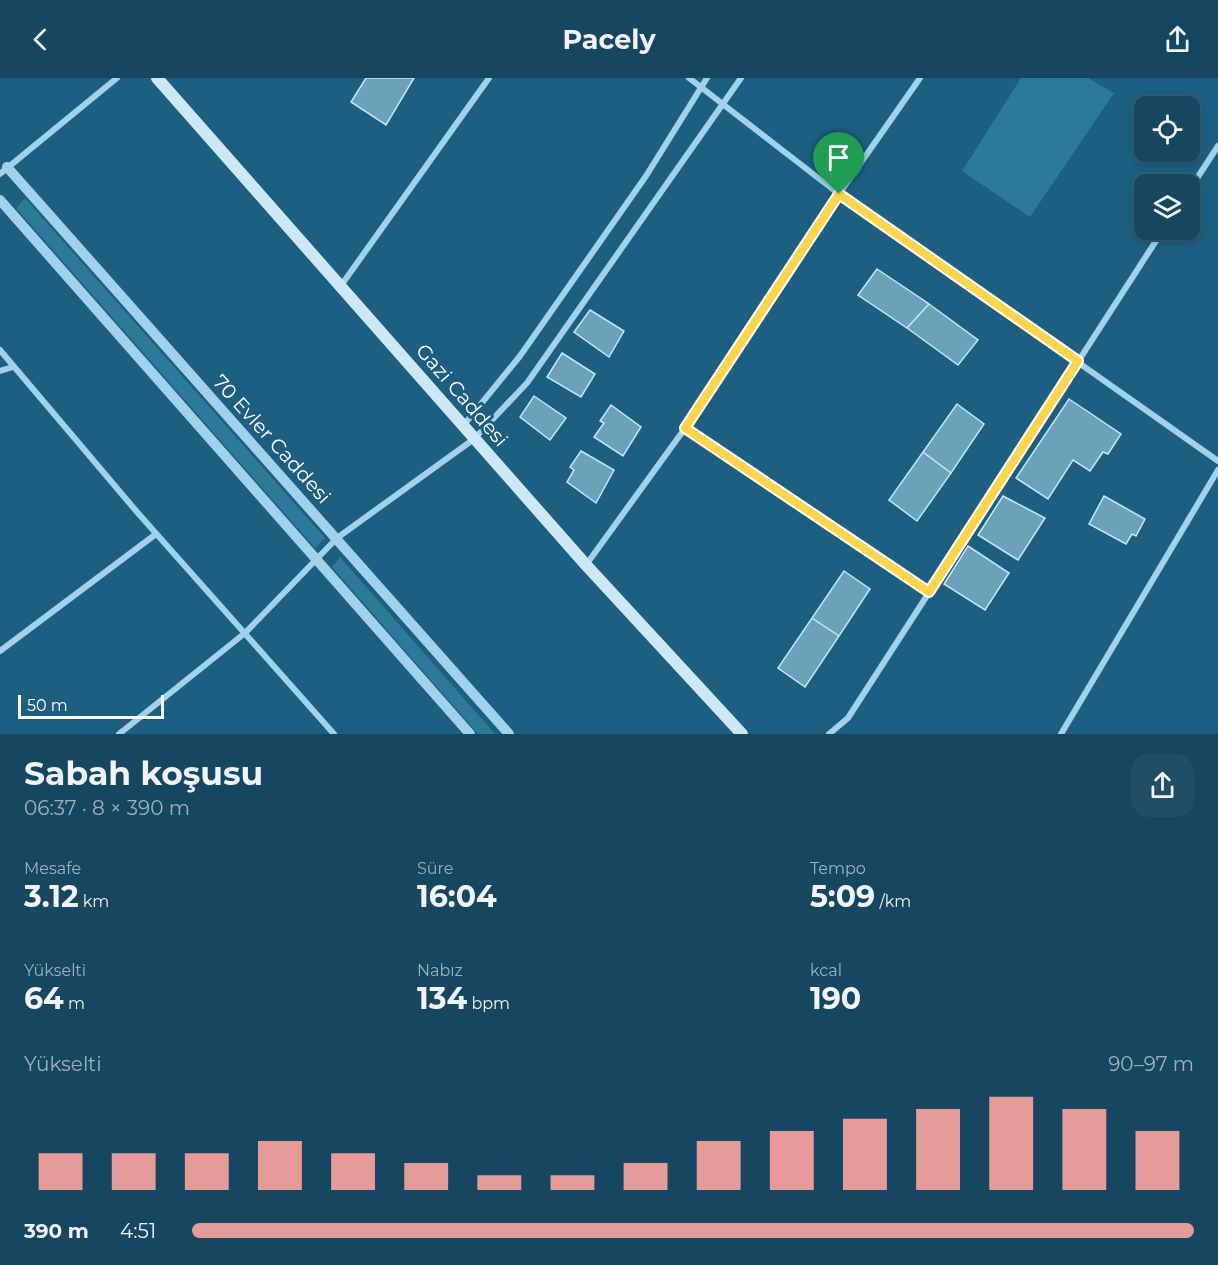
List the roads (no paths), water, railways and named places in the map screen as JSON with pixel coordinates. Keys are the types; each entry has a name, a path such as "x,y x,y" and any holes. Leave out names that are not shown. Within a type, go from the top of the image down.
{"main road":[{"name":"Gazi Caddesi","path":"157,78 462,426 742,734"}],"street":[{"path":"4,171 117,78"},
{"path":"340,287 489,78"},
{"path":"689,78 839,194 1218,461"},
{"path":"462,426 527,347 646,176 707,78"},
{"path":"119,734 244,633 337,538 474,439 527,383 741,78"},
{"path":"586,565 685,428 839,194 920,78"},
{"path":"1200,174 1218,146"},
{"name":"70 Evler Caddesi","path":"4,171 337,538 509,734"},
{"path":"0,200 470,734"},
{"path":"829,734 848,718 1157,240"},
{"path":"0,350 156,534 334,734"},
{"path":"0,371 13,367"},
{"path":"685,428 929,592"},
{"path":"1061,734 1218,470"},
{"path":"0,651 156,534"}]}
